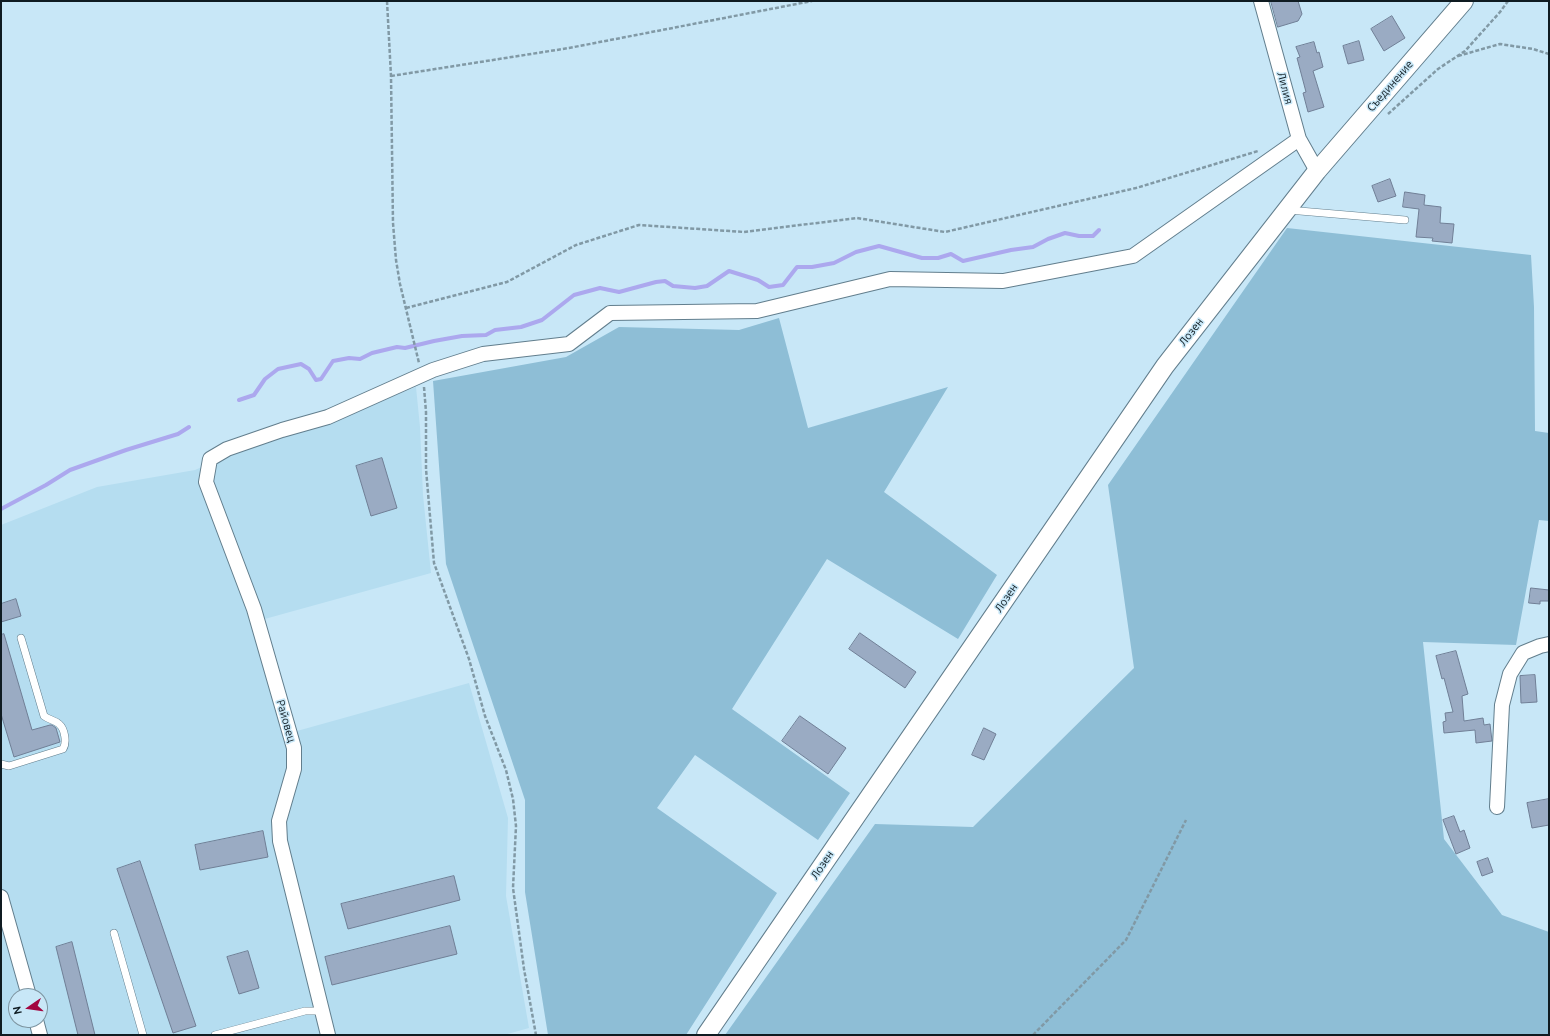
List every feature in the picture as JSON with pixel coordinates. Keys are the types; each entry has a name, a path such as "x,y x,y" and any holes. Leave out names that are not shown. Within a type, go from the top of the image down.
{"street":[{"name":"Лилия","path":"1261,1 1299,139 1317,171"},
{"name":"Съединение","path":"1317,171 1464,1"},
{"path":"422,375 482,354 569,344 610,313 757,311 890,279 1003,281 1133,256 1299,139"},
{"name":"Лозен","path":"706,1035 1165,366 1317,171"},
{"name":"Райовец","path":"328,1035 280,841 279,821 294,769 294,748 254,609 206,482 210,459 227,448 328,417 422,375"},
{"path":"1497,807 1502,705 1510,674 1523,653 1549,644"},
{"path":"1,897 27,988"}],"lane":[{"path":"1286,210 1405,220"},
{"path":"1,764 9,766 63,749 66,741 62,727 44,716 21,638"},
{"path":"114,933 143,1035"},
{"path":"215,1035 305,1011 322,1011"}],"path":[{"path":"387,1 391,76 393,223 396,260 418,357"},
{"path":"391,76 569,48 812,1"},
{"path":"1383,119 1438,69 1470,45 1508,1"},
{"path":"1456,57 1500,44 1533,49 1549,54"},
{"path":"406,308 507,282 576,245 640,225 744,232 857,218 945,232 1136,188 1262,150"},
{"path":"422,375 426,412 426,469 434,563 469,659 485,716 506,770 513,799 516,826 513,888 524,969 536,1035"},
{"path":"1033,1035 1126,940 1186,820"}],"shaded area":[{"path":"1287,228 1531,255 1534,307 1535,431 1549,433 1549,521 1539,520 1516,645 1423,642 1444,839 1502,915 1549,932 1549,1035 725,1035 875,824 973,827 1134,668 1108,485"},
{"path":"779,318 808,428 948,387 884,492 997,575 958,639 827,559 732,709 850,793 818,840 695,755 657,808 777,893 686,1035 548,1035 525,892 525,800 446,564 433,381 566,357 619,327 739,330"},
{"path":"416,387 420,427 423,495 431,573 261,620 297,731 469,683 508,818 506,896 529,1028 504,1035 1,1035 1,525 97,487 195,470 261,441 329,421"}],"building":[{"path":"1271,1 1298,1 1302,14 1298,21 1278,27"},
{"path":"1392,16 1405,38 1384,51 1371,29"},
{"path":"1359,41 1364,60 1348,64 1343,46"},
{"path":"1314,42 1317,53 1319,52 1323,67 1313,71 1324,107 1308,112 1303,93 1306,92 1297,58 1300,57 1296,47"},
{"path":"1390,179 1396,196 1378,202 1372,186"},
{"path":"1405,192 1425,195 1424,205 1441,207 1440,223 1454,224 1452,243 1432,241 1433,238 1416,237 1419,209 1403,207"},
{"path":"382,458 397,508 371,516 356,466"},
{"path":"1531,588 1549,590 1549,601 1540,601 1540,604 1529,603"},
{"path":"16,599 21,616 1,622 1,604"},
{"path":"860,633 916,672 905,688 849,649"},
{"path":"4,634 32,730 52,725 56,728 60,742 14,757 1,714 1,635"},
{"path":"1456,651 1468,694 1462,696 1464,721 1483,718 1484,725 1490,724 1492,741 1476,743 1475,730 1444,733 1443,722 1446,721 1445,713 1453,712 1444,678 1442,679 1436,656"},
{"path":"1535,675 1537,702 1521,703 1520,676"},
{"path":"800,716 846,748 828,774 782,741"},
{"path":"984,728 996,734 984,760 972,755"},
{"path":"1549,799 1549,825 1532,828 1527,803"},
{"path":"1454,816 1460,832 1464,830 1470,848 1456,854 1443,820"},
{"path":"263,831 268,857 200,870 195,845"},
{"path":"1488,858 1493,872 1482,876 1477,862"},
{"path":"140,861 196,1026 173,1033 117,869"},
{"path":"454,876 460,900 348,929 341,904"},
{"path":"450,926 457,954 332,985 325,957"},
{"path":"72,942 95,1035 78,1035 56,947"},
{"path":"248,951 259,988 239,994 227,957"}],"waterway":[{"path":"239,400 254,395 265,379 278,369 301,364 309,369 316,380 321,379 333,361 349,358 360,359 372,353 397,347 405,348 462,336 486,335 495,330 521,327 542,320 574,295 600,288 619,292 665,281 673,286 695,288 707,286 729,271 758,280 769,287 783,285 797,267 812,267 834,263 856,252 879,246 922,258 938,258 951,254 963,261 1011,250 1033,247 1048,239 1065,233 1079,236 1093,236 1099,230"},
{"path":"1,509 46,485 70,470 126,450 178,434 189,427"}]}
